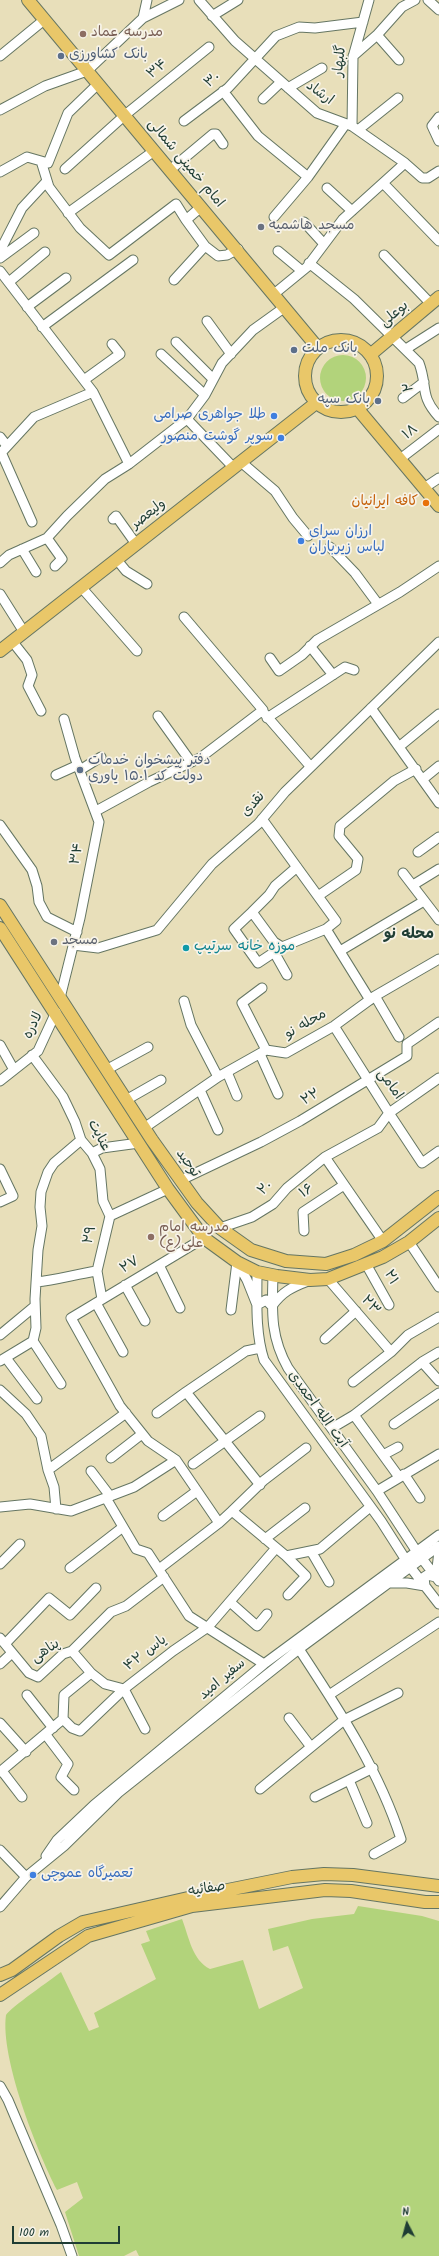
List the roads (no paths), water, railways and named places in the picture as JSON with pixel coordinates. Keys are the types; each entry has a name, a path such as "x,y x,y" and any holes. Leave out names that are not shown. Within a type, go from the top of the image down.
{"main road":[{"name":"امام خمینی شمالی","path":"28,0 201,207 238,249 318,348"},
{"name":"بوعلی","path":"370,355 435,301"},
{"path":"342,340 353,342 370,355 375,365 375,386 371,396 357,408 345,412 334,412 316,403 308,389 305,373 308,362 318,348 332,341 342,340"},
{"name":"ولیعصر","path":"0,651 316,403"},
{"path":"357,408 439,506"},
{"name":"توحید","path":"0,905 60,998 139,1143 168,1189 204,1238 237,1262 257,1272 273,1275 310,1280 328,1279 366,1264 409,1242 439,1218"},
{"name":"توحید","path":"0,928 56,1012 88,1051 106,1070 144,1128 197,1203 220,1228 251,1250 286,1261 326,1264 354,1255 383,1241 439,1197"},
{"name":"صفائیه","path":"0,1975 12,1970 59,1936 83,1922 188,1898 292,1877 324,1874 354,1875 439,1886"},
{"name":"صفائیه","path":"0,1995 88,1936 192,1906 325,1890 351,1891 425,1902 439,1902"}],"street":[{"path":"144,18 147,0"},
{"path":"0,110 44,86 87,71 144,18 179,0"},
{"name":"ارشاد","path":"199,0 212,16 255,59 317,114 352,127 405,163 425,179 439,171"},
{"path":"212,16 238,0"},
{"name":"گلبهار","path":"352,127 353,57 369,0"},
{"path":"353,57 377,35 402,7 415,0"},
{"path":"428,0 439,10"},
{"path":"0,56 44,20"},
{"name":"۳۰","path":"184,121 223,91 276,36 299,27 315,28 363,22"},
{"path":"377,35 399,60"},
{"name":"۳۴","path":"65,169 125,115 209,47"},
{"path":"288,88 322,68"},
{"path":"263,99 281,82"},
{"path":"0,172 27,157 48,163 68,113 98,84"},
{"path":"223,91 258,136 308,176"},
{"path":"274,217 352,127 398,98"},
{"path":"439,117 432,126 439,141"},
{"path":"170,170 213,134 216,134 224,144"},
{"path":"68,213 154,151"},
{"path":"41,161 49,186 68,213 80,228 109,255 176,204 205,246 218,256 227,255 238,249"},
{"path":"274,294 302,271 343,219 405,163"},
{"path":"0,251 22,208 47,181"},
{"path":"383,183 439,241"},
{"path":"327,188 352,211"},
{"path":"186,220 201,207"},
{"path":"304,222 324,244"},
{"path":"0,258 34,232"},
{"path":"174,280 205,246"},
{"path":"278,251 302,271"},
{"path":"9,282 45,252"},
{"path":"384,255 435,301"},
{"path":"42,326 133,260"},
{"name":"۲","path":"309,263 354,299 419,363 424,376 427,402 439,417"},
{"path":"0,271 93,392 129,464"},
{"path":"27,306 66,278"},
{"path":"0,563 9,556 47,538 105,479 129,464 187,419 205,395 222,364 253,330 285,307"},
{"path":"207,320 231,354"},
{"path":"406,349 439,328"},
{"path":"176,342 213,378"},
{"path":"84,380 120,354 112,344"},
{"path":"161,354 205,395"},
{"path":"403,398 424,382"},
{"path":"3,451 34,417 93,392"},
{"path":"187,419 237,465 275,491 293,518 308,536"},
{"name":"۱۸","path":"400,460 439,429"},
{"path":"0,437 3,451 32,522"},
{"path":"424,488 439,478"},
{"path":"113,519 116,516 136,544"},
{"path":"47,538 62,559 55,566"},
{"path":"330,547 355,573 378,604"},
{"path":"22,550 36,572"},
{"path":"116,560 126,571 147,584"},
{"path":"270,658 279,671 310,646 335,629 439,566"},
{"path":"81,587 137,652"},
{"path":"0,594 24,632"},
{"path":"184,617 310,766"},
{"path":"12,641 27,660 32,675 28,686 41,711"},
{"name":"نقدی","path":"73,945 98,948 157,930 212,864 262,820 285,792 310,766 438,645"},
{"path":"310,646 333,675"},
{"path":"96,811 149,782 200,758 265,714 345,667 354,670"},
{"path":"371,708 400,746 439,803"},
{"path":"400,746 439,714"},
{"path":"158,716 191,762"},
{"name":"۳۴","path":"60,998 77,932 99,822 79,767 64,718"},
{"path":"56,775 101,757"},
{"path":"423,779 439,766"},
{"path":"318,896 356,870 358,859 339,836 340,826 394,780 416,769"},
{"path":"262,820 336,921 326,929 278,949 258,963 234,929 269,895 275,886 296,867"},
{"path":"0,825 32,870 37,886 39,902 47,917 77,932"},
{"path":"418,852 439,837"},
{"path":"413,885 439,869"},
{"path":"403,873 424,901 436,909 439,920"},
{"path":"340,951 424,901"},
{"path":"252,912 278,949 287,976"},
{"path":"326,929 399,1037"},
{"name":"محله نو","path":"263,1052 286,1053 334,1026 372,998 439,959"},
{"path":"262,988 242,1003 263,1052 278,1094"},
{"path":"184,1001 191,1025 218,1077"},
{"name":"لادره","path":"0,1081 38,1051 56,1012"},
{"name":"۲۲","path":"180,1180 274,1135 407,1056 407,1044 439,1022"},
{"name":"امامی","path":"334,1026 389,1113 439,1078"},
{"path":"0,1045 14,1070"},
{"path":"106,1070 148,1047"},
{"path":"144,1128 218,1077 263,1052"},
{"name":"عنایت","path":"32,1055 63,1098 75,1122 81,1140 92,1153 100,1169 103,1201 110,1216"},
{"path":"227,1072 237,1096"},
{"path":"126,1100 161,1080"},
{"path":"200,1090 218,1130"},
{"path":"389,1113 422,1163 439,1151"},
{"name":"۲۰","path":"220,1228 252,1217 272,1204 287,1188 324,1157 378,1128 389,1113"},
{"path":"37,1399 3,1360 33,1341 36,1328 35,1306 38,1250 42,1226 40,1207 41,1192 48,1172 54,1163 81,1140"},
{"path":"92,1153 102,1148 139,1143"},
{"path":"324,1157 383,1241"},
{"path":"0,1169 13,1196 0,1202"},
{"name":"۱۶","path":"304,1231 302,1212 344,1185"},
{"name":"۲۹","path":"123,1352 99,1301 97,1271 110,1216 168,1189"},
{"name":"۲۷","path":"126,1413 71,1318 204,1238"},
{"path":"409,1242 438,1282"},
{"path":"231,1310 237,1262"},
{"name":"آیت الله احمدی","path":"237,1262 247,1280 257,1305"},
{"name":"۲۱","path":"366,1264 389,1305"},
{"path":"159,1265 180,1308"},
{"path":"36,1282 52,1281 75,1274 97,1271"},
{"name":"آیت الله احمدی","path":"257,1272 257,1305 260,1348 264,1360 381,1521 408,1564 439,1604"},
{"name":"آیت الله احمدی","path":"273,1275 272,1325 278,1351 288,1368 391,1511 419,1556 438,1579"},
{"name":"۲۳","path":"328,1279 391,1352"},
{"path":"257,1305 266,1300 272,1306 280,1295 289,1288 310,1280"},
{"path":"125,1285 145,1321"},
{"path":"0,1335 35,1306"},
{"path":"325,1338 356,1311"},
{"path":"352,1382 391,1352 408,1335 439,1317"},
{"path":"33,1341 61,1384"},
{"path":"157,1413 246,1351 260,1348"},
{"path":"332,1428 354,1415 422,1362 439,1352"},
{"path":"422,1362 439,1382"},
{"path":"0,1390 26,1414 41,1436 48,1470 54,1487 56,1509"},
{"path":"186,1392 260,1485"},
{"path":"394,1424 439,1393"},
{"path":"48,1470 126,1413 148,1441 176,1460 218,1523"},
{"path":"354,1415 383,1455 420,1498"},
{"path":"193,1464 260,1416"},
{"path":"111,1458 142,1434"},
{"path":"383,1455 398,1447"},
{"path":"158,1569 218,1523 260,1485 306,1448"},
{"path":"377,1491 401,1475 437,1457"},
{"path":"0,1506 30,1504 71,1511 134,1487 176,1460"},
{"path":"91,1471 108,1497 136,1549 148,1553 189,1616 264,1664"},
{"path":"163,1516 197,1491"},
{"path":"286,1556 320,1549 370,1507"},
{"path":"265,1539 305,1508"},
{"path":"232,1511 286,1556 306,1576 288,1595"},
{"path":"381,1521 386,1523 390,1520 392,1516 391,1511"},
{"path":"70,1568 123,1527"},
{"name":"سفیر امید","path":"419,1556 439,1535"},
{"path":"0,1564 20,1544"},
{"name":"سفیر امید","path":"0,1907 26,1877 41,1863 64,1846 118,1793 408,1564 419,1556 439,1546"},
{"name":"یاس ۴۲","path":"90,1673 105,1684 124,1689 173,1651 208,1627 276,1548"},
{"path":"311,1551 329,1582"},
{"path":"384,1584 407,1583 425,1586 424,1577 431,1575 438,1579 439,1551"},
{"path":"72,1651 111,1612 126,1606 164,1577"},
{"name":"سفیر امید","path":"41,1863 57,1840 94,1805 264,1664 384,1584"},
{"path":"2,1641 49,1598 70,1615 96,1588"},
{"path":"230,1602 257,1626 268,1614"},
{"path":"329,1695 439,1622"},
{"name":"پناهی","path":"2,1641 29,1673 38,1677 63,1654 72,1651 90,1673"},
{"path":"299,1650 329,1695 373,1768 391,1808 401,1839 374,1854"},
{"path":"0,1664 12,1653"},
{"path":"22,1797 1,1772 63,1720 64,1695 90,1673"},
{"path":"63,1720 72,1728 80,1731 124,1689 145,1729"},
{"path":"260,1789 344,1720 398,1693"},
{"path":"26,1695 53,1728"},
{"path":"289,1718 311,1747"},
{"path":"0,1723 26,1752"},
{"path":"46,1735 68,1764 61,1777 74,1790"},
{"path":"314,1797 373,1768"},
{"path":"349,1780 367,1823"},
{"path":"0,1850 26,1877"},
{"path":"0,2086 8,2100 27,2144 72,2256"}],"place":[{"name":"مدرسه عماد","path":"83,34"},
{"name":"بانک کشاورزی","path":"61,56"},
{"name":"مسجد هاشمیه","path":"261,227"},
{"name":"بانک ملت","path":"294,350"},
{"name":"بانک سپه","path":"378,401"},
{"name":"طلا جواهری صرامی","path":"274,416"},
{"name":"سوپر گوشت منصور","path":"281,438"},
{"name":"کافه ایرانیان","path":"426,503"},
{"name":"ارزان سرای لباس زیرباران","path":"301,541"},
{"name":"دفتر پیشخوان خدمات دولت کد ۱۵۰۱ یاوری","path":"80,770"},
{"name":"مسجد","path":"54,942"},
{"name":"موزه خانه سرتیپ","path":"186,948"},
{"name":"مدرسه امام علی(ع)","path":"151,1237"},
{"name":"تعمیرگاه عموچی","path":"33,1875"}],"district":[{"name":"محله نو","path":"409,935"}]}
